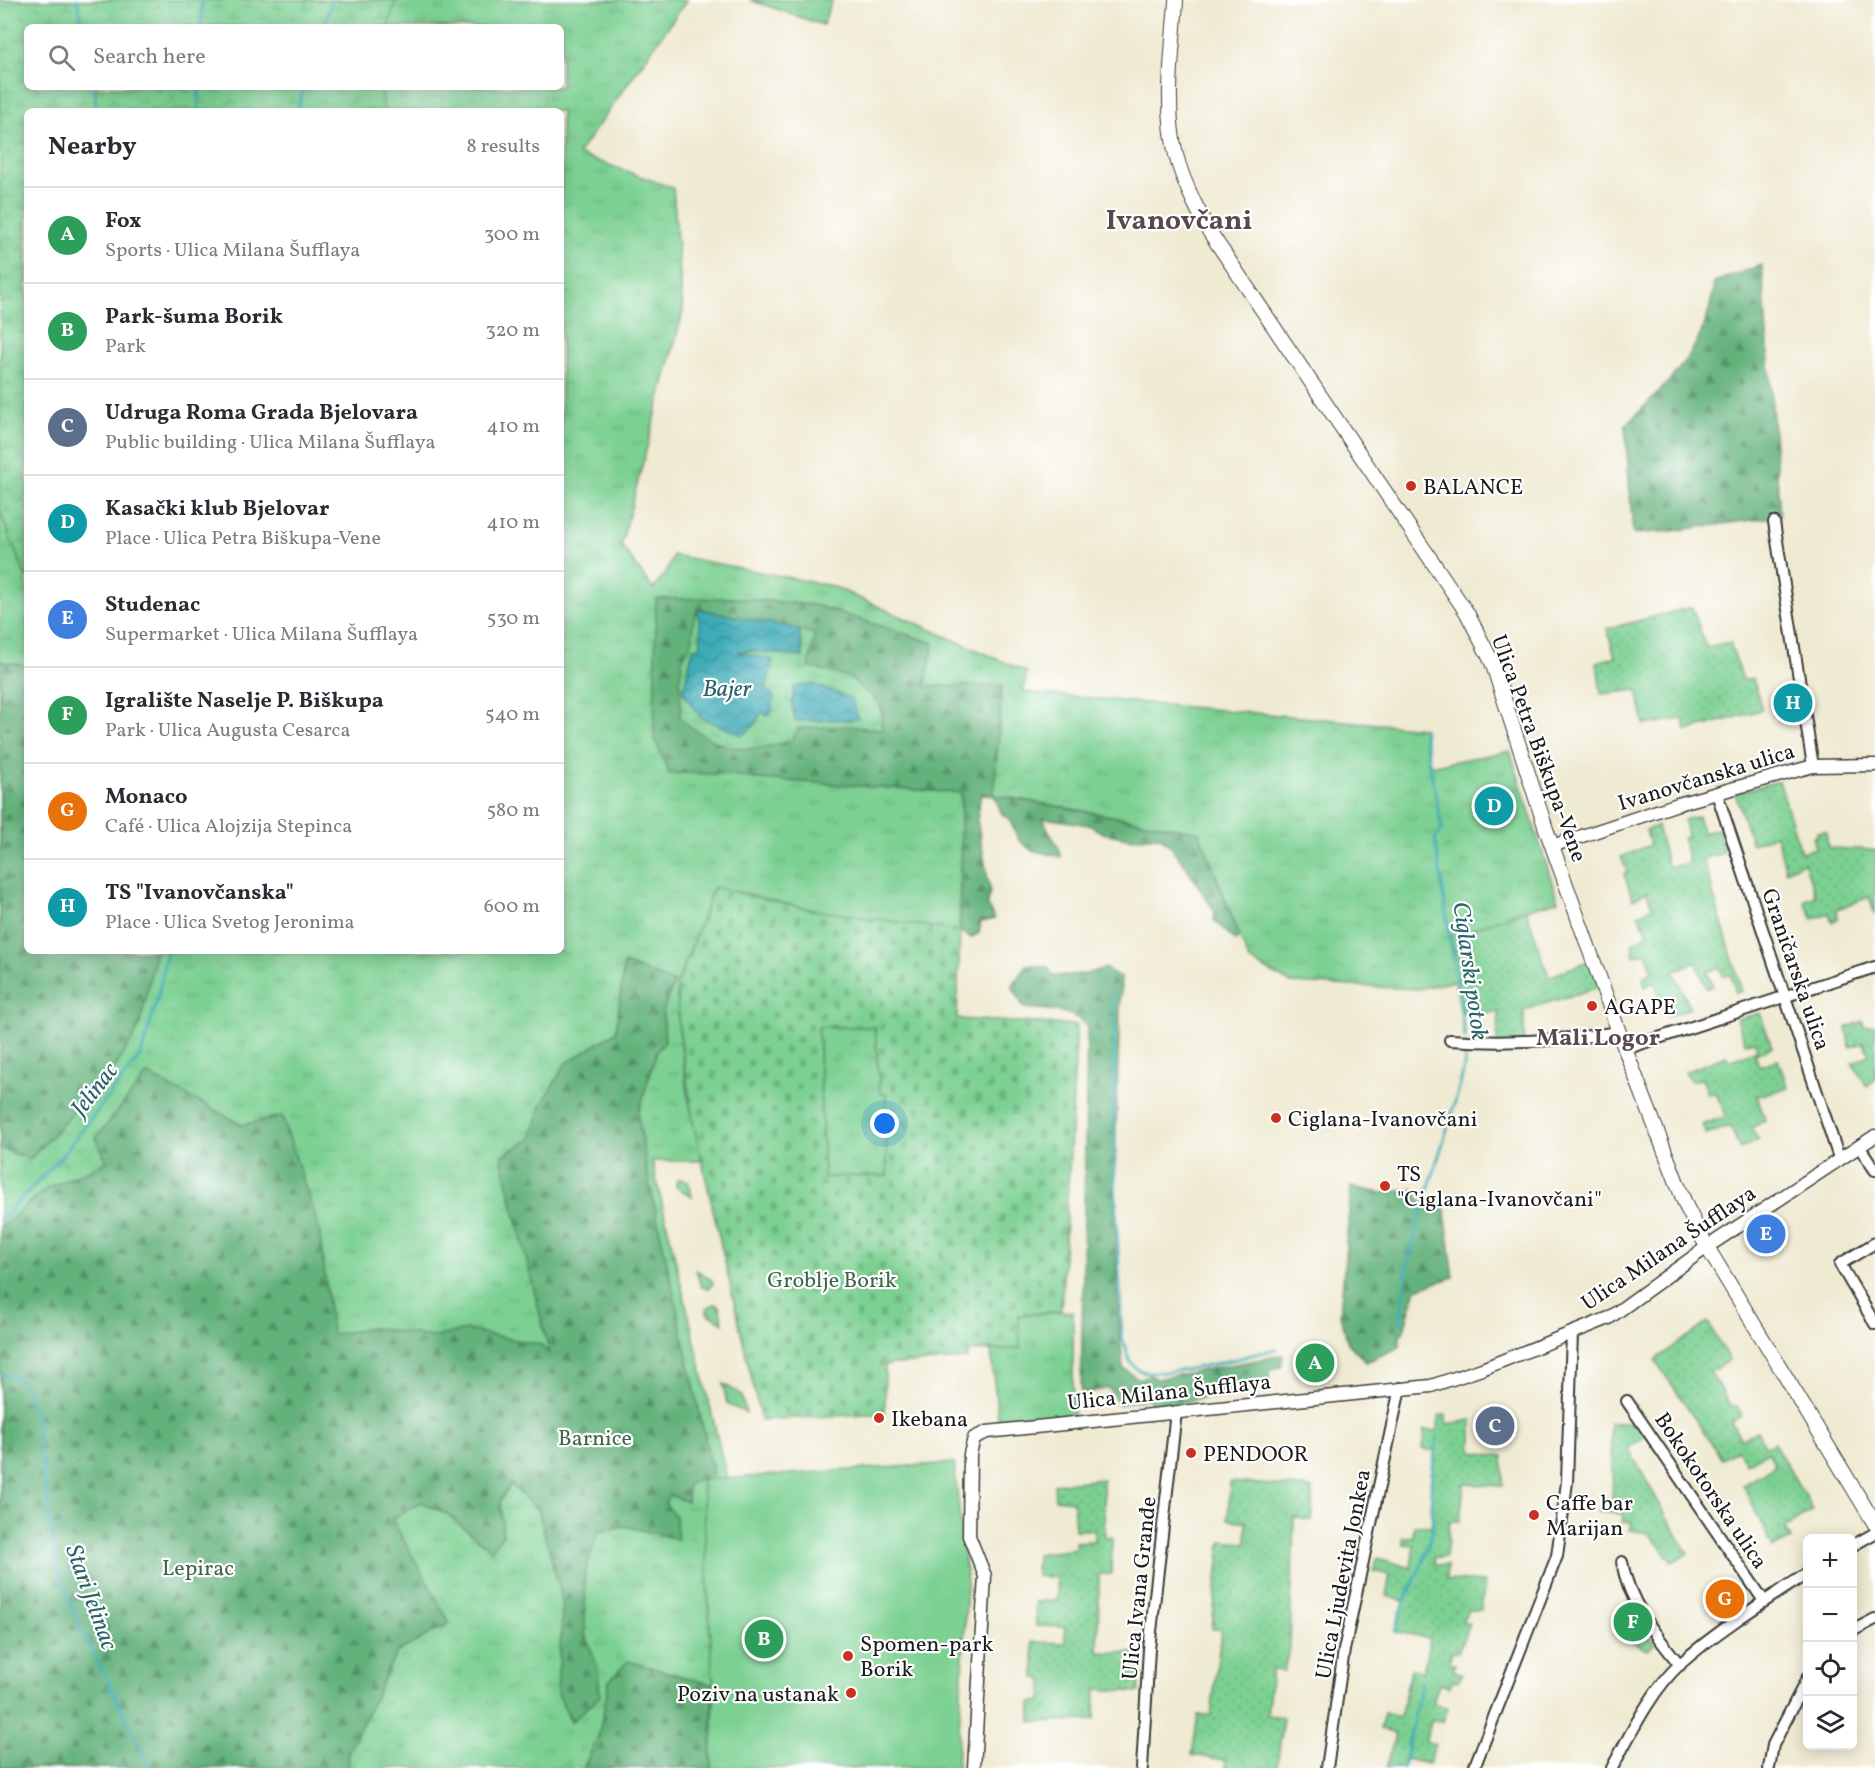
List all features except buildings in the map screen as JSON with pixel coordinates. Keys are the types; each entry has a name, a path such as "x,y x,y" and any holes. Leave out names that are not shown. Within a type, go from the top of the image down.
{"main road":[{"name":"Ulica Petra Biškupa-Vene","path":"1176,0 1170,97 1172,129 1181,171 1191,196 1215,241 1467,613 1492,662 1552,846 1625,1049 1686,1206 1707,1247 1875,1524"}],"street":[{"path":"1774,522 1813,766"},
{"name":"Ivanovčanska ulica","path":"1552,846 1813,766 1875,765"},
{"name":"Graničarska ulica","path":"1717,794 1839,1158"},
{"path":"1625,1049 1875,967"},
{"path":"1450,1040 1497,1044 1564,1041 1619,1032"},
{"name":"Ulica Milana Šufflaya","path":"974,1768 985,1576 969,1536 970,1454 974,1438 987,1432 1400,1389 1439,1383 1482,1369 1609,1318 1707,1247 1875,1136"},
{"path":"1859,1146 1875,1170"},
{"path":"1875,1243 1840,1264 1875,1324"},
{"path":"1474,1768 1557,1557 1567,1482 1572,1333"},
{"name":"Ulica Ljudevita Jonkea","path":"1326,1768 1344,1650 1400,1389"},
{"name":"Bokokotorska ulica","path":"1627,1401 1764,1601"},
{"name":"Ulica Ivana Granđe","path":"1142,1768 1149,1648 1176,1412"},
{"path":"1857,1543 1875,1533"},
{"path":"1622,1562 1628,1586 1643,1616 1680,1665"},
{"path":"1612,1768 1660,1688 1680,1665 1764,1601 1803,1576"},
{"path":"1857,1628 1875,1618"},
{"path":"1769,1768 1773,1745 1803,1687"}],"green space":[{"name":"Barnice","path":"0,0 687,0 578,154 673,188 683,312 621,545 653,589 666,573 673,555 832,586 1027,672 1023,692 1423,728 1429,766 1510,751 1558,901 1508,914 1463,979 1418,989 1290,983 1249,960 1199,832 1001,796 961,794 960,931 813,910 714,887 677,985 678,1021 688,1097 702,1161 652,1161 727,1478 702,1480 714,1699 711,1768 0,1768"},
{"path":"0,0 396,0 389,24 24,24 24,90 381,90 384,108 24,108 24,572 0,512"},
{"path":"750,0 832,0 823,25"},
{"path":"1762,265 1780,516 1633,534 1625,426 1672,378 1695,345 1704,327 1714,282"},
{"path":"735,598 815,605 934,643 925,686 1002,686 994,795 981,793 977,820 990,890 987,906 995,919 981,922 979,933 971,938 960,931 961,793 757,779 725,774 669,773 654,737 656,599"},
{"path":"1692,607 1706,647 1730,642 1743,680 1753,678 1762,710 1686,731 1683,719 1644,725 1637,690 1601,694 1597,662 1615,657 1607,629"},
{"path":"698,609 815,634 808,667 849,677 880,703 882,729 847,726 798,728 792,740 746,749 720,743 694,729 680,718 680,674 683,659 692,641"},
{"path":"0,661 24,665 24,954 155,954 139,1028 115,1068 30,1159 0,1148"},
{"path":"1779,781 1801,852 1816,848 1813,837 1817,837 1817,832 1826,831 1828,848 1875,850 1875,915 1869,897 1837,909 1838,919 1832,922 1829,913 1813,919 1804,901 1816,896 1804,862 1786,871 1776,835 1752,844 1735,793"},
{"path":"994,795 1199,832 1239,936 1236,941 1214,920 1215,912 1182,862 1160,836 1132,839 1103,833 1089,825 1044,818 1061,857 1031,850 1019,840 1009,819 1002,814"},
{"path":"1698,816 1702,833 1719,829 1724,853 1703,859 1742,991 1736,993 1731,975 1723,976 1720,967 1707,972 1713,986 1707,989 1696,962 1674,971 1690,1008 1667,1017 1654,982 1645,987 1643,977 1653,971 1646,953 1634,956 1632,944 1648,934 1638,914 1653,907 1646,892 1633,900 1624,874 1627,871 1621,857 1650,845 1646,830 1657,826 1668,867 1689,863 1683,838 1687,837 1684,820"},
{"name":"Groblje Borik","path":"714,887 813,910 960,931 957,1019 1077,1025 1061,1311 1018,1315 1020,1348 968,1352 967,1359 885,1365 885,1413 761,1420 693,1122 678,1021 677,985","holes":["818,1027 875,1027 880,1093 886,1094 887,1176 824,1177"]},
{"path":"1526,910 1549,977 1593,959 1603,986 1524,1010 1524,1042 1497,1044 1499,1012 1463,1013 1454,981 1463,979 1450,937"},
{"name":"Lepirac","path":"624,963 674,983 663,1011 665,1042 657,1051 638,1114 647,1172 713,1474 688,1484 687,1502 669,1495 665,1503 675,1516 678,1539 625,1526 598,1532 585,1572 585,1634 598,1668 600,1696 571,1722 557,1691 563,1603 539,1512 511,1484 500,1501 503,1535 491,1550 447,1514 421,1502 392,1519 450,1623 397,1652 348,1753 349,1768 0,1768 0,1227 48,1188 107,1162 96,1138 147,1074 242,1125 282,1116 319,1228 332,1334 377,1328 433,1337 466,1330 541,1345 550,1355 501,1156 531,1139 541,1106 565,1064 616,1032"},
{"path":"1026,965 1048,967 1053,976 1086,974 1105,968 1121,978 1115,1222 1123,1368 1139,1379 1150,1375 1156,1379 1283,1355 1281,1367 1270,1370 1268,1383 1240,1395 1210,1396 1159,1408 1148,1399 1119,1405 1109,1388 1081,1394 1087,1027 1067,1014 1024,1008 1012,986"},
{"path":"1760,1013 1772,1047 1755,1054 1759,1066 1778,1060 1788,1088 1757,1096 1765,1120 1752,1128 1758,1140 1740,1149 1730,1126 1706,1134 1702,1125 1726,1116 1716,1093 1708,1094 1702,1079 1691,1081 1685,1072 1726,1056 1729,1061 1757,1050 1755,1041 1745,1043 1737,1019"},
{"path":"1863,1021 1864,1027 1875,1025 1875,1080 1867,1086 1852,1063 1869,1055 1864,1043 1850,1047 1846,1028"},
{"path":"818,1026 875,1026 880,1093 886,1094 887,1176 824,1177"},
{"path":"680,1179 688,1181 692,1197 676,1187 676,1182"},
{"path":"1351,1187 1382,1193 1414,1189 1423,1205 1443,1197 1454,1277 1416,1289 1403,1333 1400,1334 1400,1347 1366,1362 1348,1343 1340,1315"},
{"path":"696,1270 712,1280 713,1284 709,1288 701,1287"},
{"path":"715,1304 719,1306 723,1323 707,1313 706,1308"},
{"path":"1073,1311 1073,1415 998,1421 991,1350 1019,1348 1018,1315"},
{"path":"1708,1322 1729,1360 1710,1372 1731,1407 1737,1406 1742,1415 1731,1423 1741,1439 1757,1431 1766,1447 1774,1443 1813,1510 1784,1528 1791,1539 1773,1548 1743,1485 1775,1465 1768,1452 1746,1464 1738,1450 1722,1459 1655,1360"},
{"path":"723,1384 741,1394 746,1413 727,1404"},
{"path":"1440,1415 1446,1415 1448,1424 1472,1420 1472,1452 1503,1456 1503,1486 1464,1484 1460,1521 1450,1521 1446,1557 1434,1557 1435,1565 1447,1565 1446,1580 1485,1582 1481,1610 1468,1610 1462,1622 1469,1624 1458,1652 1452,1652 1449,1662 1456,1664 1453,1670 1462,1674 1458,1681 1453,1680 1449,1687 1439,1684 1433,1703 1448,1708 1443,1722 1432,1720 1425,1741 1435,1745 1429,1764 1406,1759 1403,1768 1386,1768 1395,1734 1380,1729 1384,1713 1400,1717 1411,1669 1423,1672 1430,1638 1396,1632 1404,1601 1386,1596 1390,1575 1373,1571 1378,1558 1411,1568 1414,1545 1403,1544 1403,1537 1413,1537 1414,1525 1433,1526 1431,1482 1436,1451 1422,1449 1425,1430 1436,1431"},
{"path":"1610,1423 1641,1423 1649,1434 1628,1448 1688,1554 1672,1562 1649,1533 1630,1530 1632,1523 1622,1522 1623,1514 1598,1512 1604,1500 1612,1499"},
{"path":"954,1463 967,1584 957,1768 711,1768 714,1699 702,1480"},
{"path":"1103,1479 1105,1537 1112,1537 1111,1574 1099,1574 1098,1652 1139,1653 1139,1692 1096,1689 1095,1720 1031,1722 1031,1703 1042,1701 1043,1680 1035,1678 1032,1642 1065,1643 1065,1627 1036,1626 1035,1602 1057,1600 1056,1577 1036,1576 1037,1554 1076,1549 1075,1542 1094,1541 1094,1530 1075,1530 1073,1501 1055,1499 1054,1484"},
{"path":"1230,1482 1312,1488 1312,1520 1294,1518 1290,1644 1284,1671 1272,1670 1267,1715 1283,1717 1277,1768 1225,1768 1226,1760 1192,1755 1198,1715 1211,1715 1221,1629 1212,1629 1221,1541 1246,1543 1246,1522 1228,1519"},
{"path":"1631,1608 1655,1644 1647,1650 1620,1636"},
{"path":"628,1661 713,1685 711,1768 583,1768 599,1735 609,1681"}],"water":[{"name":"Bajer","path":"698,609 799,629 803,657 738,652 773,660 766,689 774,696 771,714 767,716 762,712 753,727 742,735 701,718 683,692 693,648 700,647 701,643"},
{"path":"813,684 852,699 858,719 795,721 792,705 794,687"}],"waterway":[{"path":"77,0 82,24"},
{"name":"Jelinac","path":"201,24 202,0"},
{"name":"Stari Jelinac","path":"325,24 332,0"},
{"path":"95,90 96,108"},
{"name":"Jelinac","path":"199,90 199,108"},
{"name":"Stari Jelinac","path":"298,108 303,90"},
{"name":"Ciglarski potok","path":"1423,728 1442,829 1435,839 1465,1038"},
{"name":"Jelinac","path":"0,1221 61,1157 141,1055 159,992 166,954"},
{"path":"1114,992 1114,1158 1122,1336 1129,1359 1137,1369 1147,1372 1163,1372 1204,1366 1276,1349"},
{"name":"Ciglarski potok","path":"1401,1323 1412,1248 1460,1086 1466,1045"},
{"name":"Stari Jelinac","path":"0,1375 13,1376 24,1384 34,1411 57,1566 79,1624 151,1768"},
{"name":"Ciglarski potok","path":"1396,1632 1402,1607 1423,1562 1433,1530 1431,1482 1437,1437"},
{"name":"Ciglarski potok","path":"1403,1768 1422,1682"}],"place":[{"name":"BALANCE","path":"1411,486"},
{"name":"TS \"Ivanovčanska\"","path":"1793,703"},
{"name":"Kasački klub Bjelovar","path":"1494,806"},
{"name":"AGAPE","path":"1592,1006"},
{"name":"Ciglana-Ivanovčani","path":"1276,1118"},
{"name":"TS \"Ciglana-Ivanovčani\"","path":"1385,1186"},
{"name":"Studenac","path":"1766,1234"},
{"name":"Fox","path":"1315,1363"},
{"name":"Ikebana","path":"879,1418"},
{"name":"Udruga Roma Grada Bjelovara","path":"1495,1426"},
{"name":"PENDOOR","path":"1191,1453"},
{"name":"Caffe bar Marijan","path":"1534,1515"},
{"name":"Monaco","path":"1725,1599"},
{"name":"Igralište Naselje P. Biškupa","path":"1633,1622"},
{"name":"Park-šuma Borik","path":"764,1639"},
{"name":"Spomen-park Borik","path":"848,1656"},
{"name":"Poziv na ustanak","path":"851,1693"}],"district":[{"name":"Ivanovčani","path":"1179,219"},
{"name":"Mali Logor","path":"1598,1037"}]}
